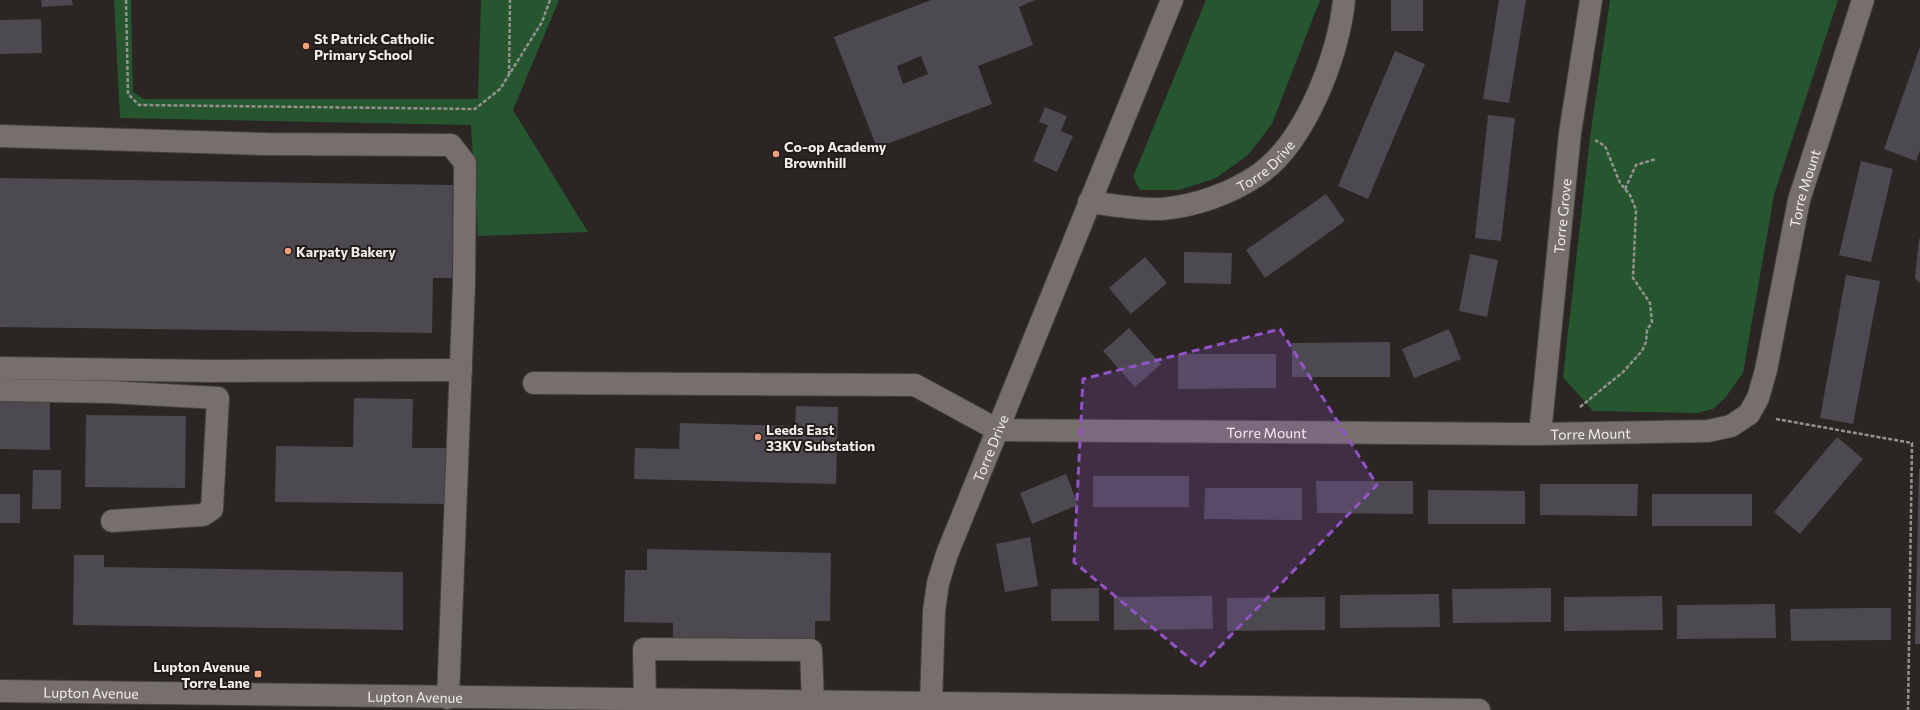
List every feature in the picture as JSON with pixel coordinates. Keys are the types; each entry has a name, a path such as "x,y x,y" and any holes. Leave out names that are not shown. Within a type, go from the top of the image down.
{"street":[{"name":"Torre Drive","path":"931,704 934,611 938,583 947,554 1172,0"},
{"name":"Torre Drive","path":"1089,202 1161,209 1194,204 1232,190 1259,175 1286,149 1312,108 1331,62 1343,14 1344,0"},
{"name":"Torre Grove","path":"1540,434 1570,133 1591,0"},
{"name":"Torre Mount","path":"998,430 1540,434 1708,431 1731,426 1749,414 1758,398 1766,370 1799,200 1863,0"},
{"path":"0,136 266,144 451,145 465,163 464,284 448,698"},
{"path":"0,368 213,371 461,370"},
{"path":"534,383 915,385 998,430"},
{"path":"0,390 109,392 218,398 212,509 203,515 112,521"},
{"path":"645,700 644,649 811,650 812,703"},
{"name":"Lupton Avenue","path":"0,692 85,702 448,698 1479,710"}],"path":[{"path":"126,0 128,94 139,105 475,108 500,89 542,22 550,0"},
{"path":"509,75 510,0"},
{"path":"1570,133 1590,137 1605,146 1620,183 1630,195 1636,210 1633,278 1650,303 1652,322 1647,330 1646,342 1642,351 1623,372 1579,407"},
{"path":"1625,189 1636,165 1656,159"},
{"path":"1749,414 1912,443 1908,710"}],"highlighted area":[{"path":"1280,329 1377,485 1200,667 1074,562 1083,379"}],"green space":[{"path":"114,0 131,0 133,92 144,99 478,99 481,0 559,0 513,110 588,232 478,236 471,125 120,118"},
{"path":"1206,0 1320,0 1272,124 1248,155 1216,178 1179,190 1140,190 1133,177"},
{"path":"1610,0 1838,0 1774,195 1743,373 1725,398 1713,409 1698,413 1593,411 1563,377 1590,137"}],"building":[{"path":"41,0 72,0 73,5 42,7"},
{"path":"931,0 1035,0 1019,7 1033,45 978,66 992,104 877,148 834,37","holes":["921,56 928,74 903,84 897,66"]},
{"path":"1391,0 1423,0 1423,31 1391,31"},
{"path":"1499,0 1526,0 1509,103 1483,99"},
{"path":"41,19 42,53 0,54 0,20"},
{"path":"1920,47 1920,150 1916,161 1884,149"},
{"path":"1395,51 1425,64 1368,199 1338,186"},
{"path":"1045,107 1067,116 1061,131 1073,136 1057,172 1033,161 1048,125 1039,122"},
{"path":"1488,115 1515,118 1501,241 1475,238"},
{"path":"1861,161 1893,169 1871,262 1839,255"},
{"path":"0,178 453,185 452,278 433,278 432,333 0,327"},
{"path":"1326,194 1345,221 1265,278 1246,250"},
{"path":"1920,239 1920,283 1915,278"},
{"path":"1184,252 1232,253 1231,284 1184,283"},
{"path":"1470,254 1498,260 1487,317 1459,311"},
{"path":"1145,257 1167,283 1131,314 1109,288"},
{"path":"1846,275 1880,281 1853,424 1820,418"},
{"path":"1129,328 1161,364 1135,387 1103,351"},
{"path":"1449,329 1461,359 1414,378 1402,349"},
{"path":"1390,342 1390,377 1292,377 1292,343"},
{"path":"1178,354 1276,354 1276,388 1178,389"},
{"path":"354,398 413,399 412,448 449,448 448,504 275,502 276,446 353,447"},
{"path":"0,399 50,399 50,450 0,449"},
{"name":"Leeds East 33KV Substation","path":"796,406 838,407 836,484 634,479 635,448 679,449 680,423 795,426"},
{"path":"86,415 186,416 185,488 85,487"},
{"path":"1837,437 1863,459 1800,534 1774,512"},
{"path":"1919,469 1920,644 1915,644"},
{"path":"33,470 61,470 61,509 32,509"},
{"path":"1066,474 1078,505 1032,524 1020,493"},
{"path":"1093,476 1189,476 1189,507 1093,507"},
{"path":"1316,481 1413,481 1413,514 1317,513"},
{"path":"1540,484 1638,484 1637,516 1540,515"},
{"path":"1205,488 1302,488 1302,520 1204,519"},
{"path":"1428,490 1525,491 1525,524 1428,524"},
{"path":"0,494 20,494 20,523 0,523"},
{"path":"1652,494 1752,494 1752,526 1652,526"},
{"path":"1030,537 1038,586 1005,592 996,544"},
{"path":"647,549 831,553 830,621 815,621 815,641 673,638 673,623 624,622 625,570 647,570"},
{"path":"74,555 104,555 104,567 403,572 403,630 73,625"},
{"path":"1099,588 1099,621 1051,621 1051,589"},
{"path":"1551,588 1551,622 1453,623 1452,589"},
{"path":"1439,594 1440,627 1340,628 1340,595"},
{"path":"1212,596 1213,629 1114,630 1114,597"},
{"path":"1662,596 1663,630 1564,631 1564,597"},
{"path":"1325,597 1325,630 1227,631 1227,598"},
{"path":"1775,604 1776,638 1677,639 1677,605"},
{"path":"1891,608 1891,640 1791,641 1790,609"}],"place":[{"name":"St Patrick Catholic Primary School","path":"306,46"},
{"name":"Co-op Academy Brownhill","path":"776,154"},
{"name":"Karpaty Bakery","path":"288,251"},
{"name":"Leeds East 33KV Substation","path":"758,437"},
{"name":"Lupton Avenue Torre Lane","path":"258,674"}]}
